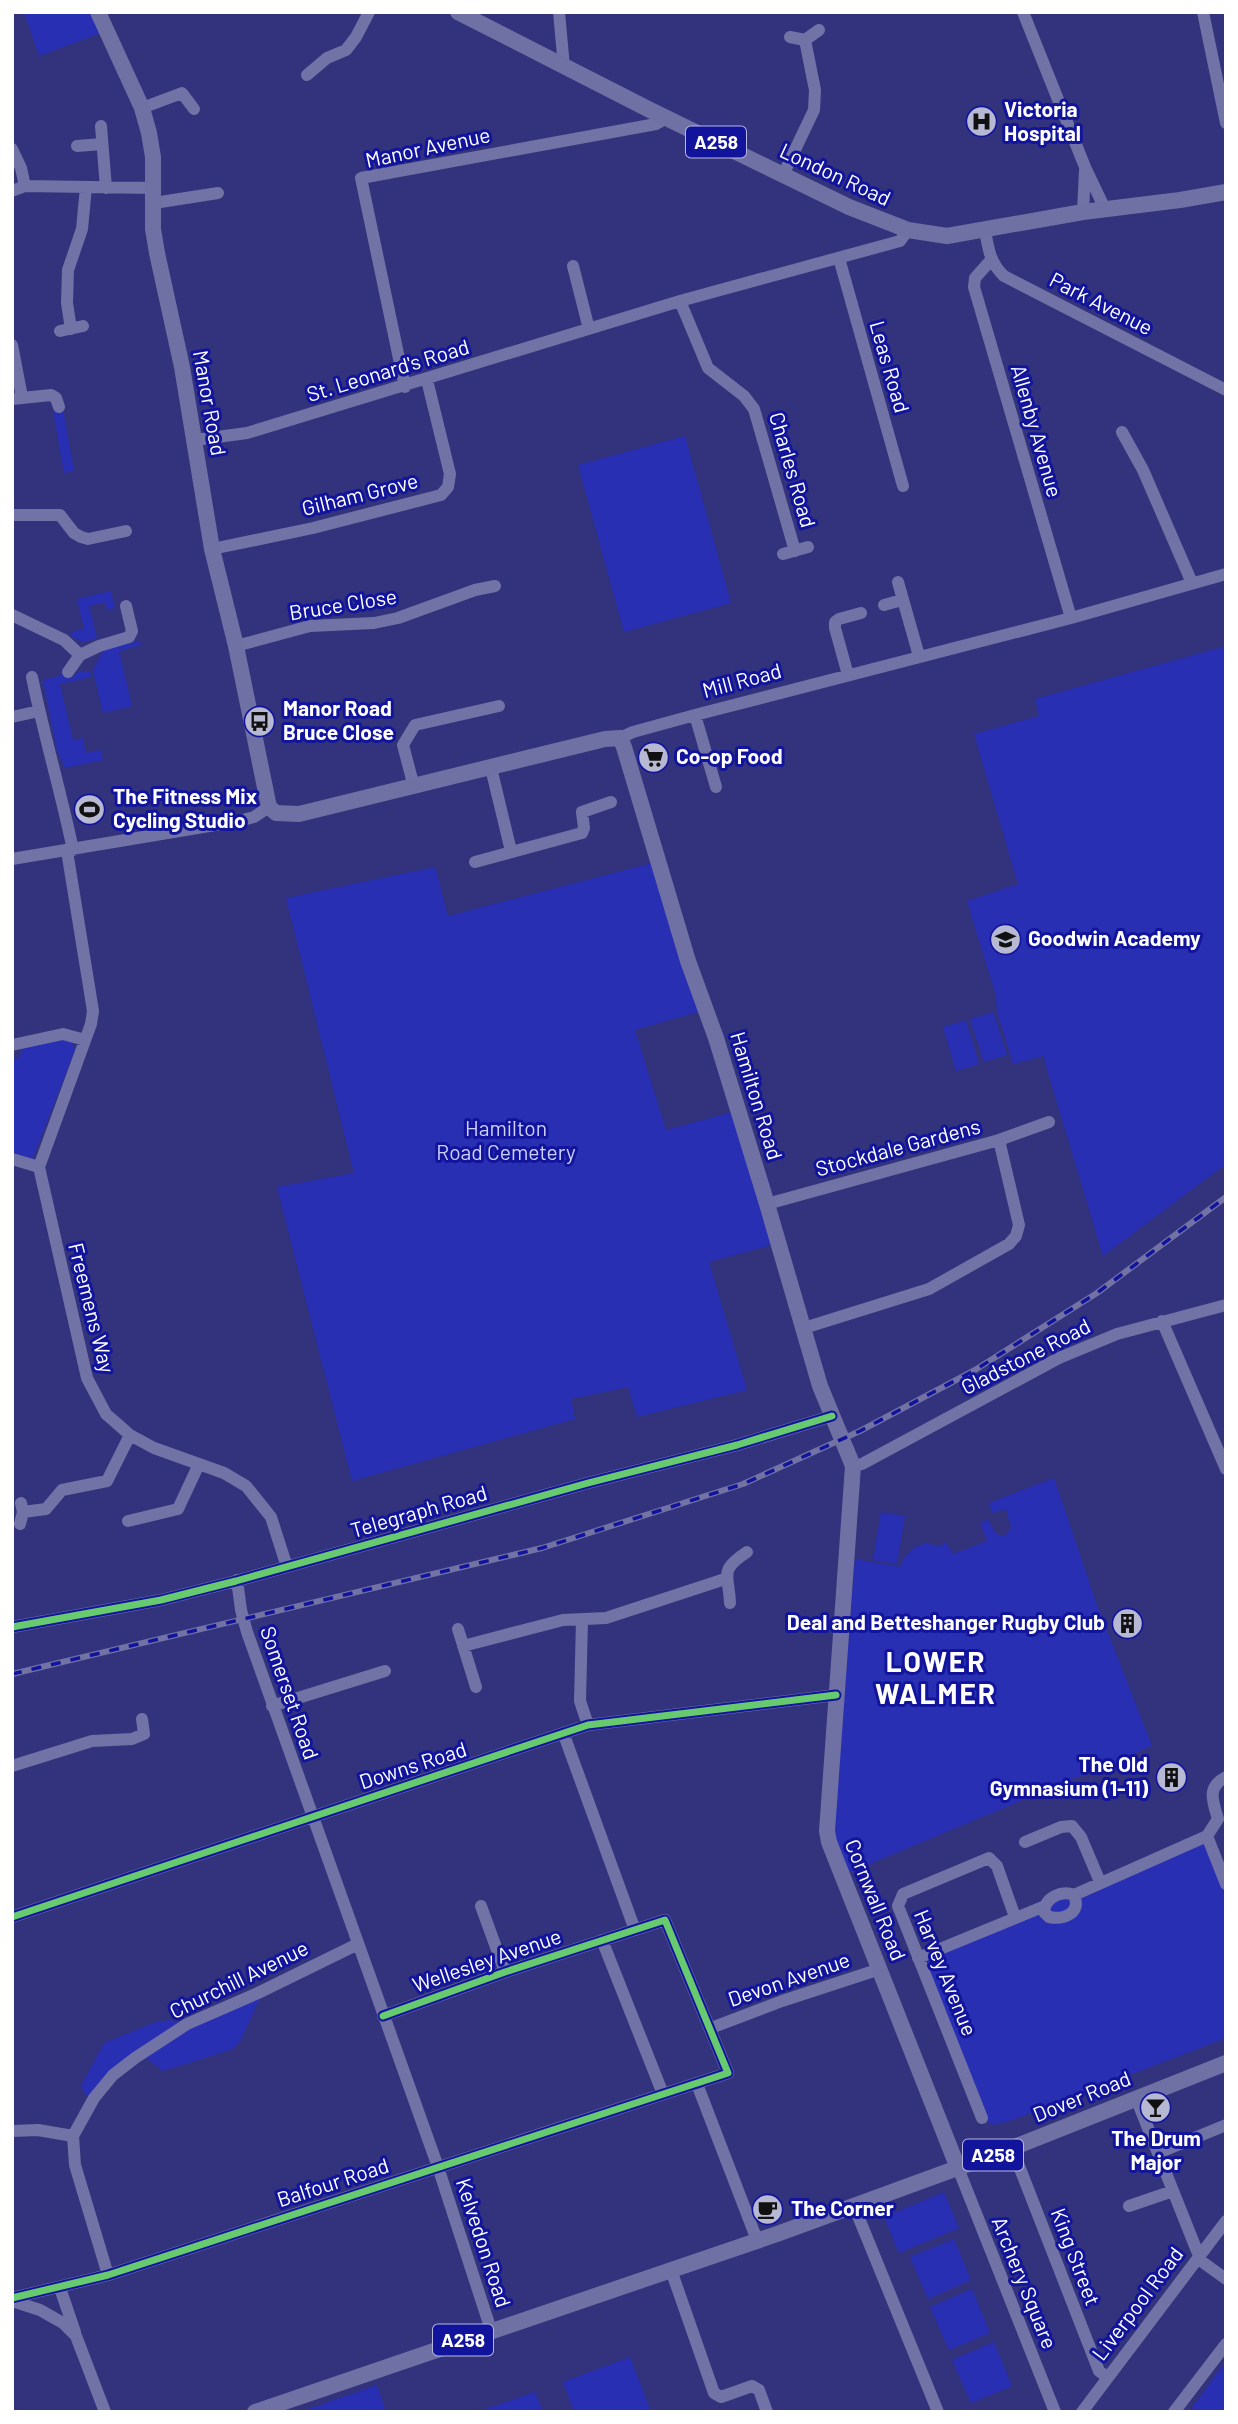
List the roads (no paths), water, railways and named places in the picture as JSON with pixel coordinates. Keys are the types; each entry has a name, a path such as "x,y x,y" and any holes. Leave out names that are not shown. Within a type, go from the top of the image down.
{"main road":[{"name":"Manor Road","path":"99,12 142,108 153,157 157,253 195,440 212,550 236,646 269,807"},
{"name":"London Road","path":"458,12 849,207 908,230 947,236 1083,212 1226,192"},
{"name":"Mill Road","path":"269,807 276,813 299,814 605,739 620,738"},
{"name":"Hamilton Road","path":"620,738 688,961 716,1038 820,1386 853,1466"},
{"name":"Cornwall Road","path":"853,1466 827,1831 829,1842 958,2168"},
{"name":"Dover Road","path":"757,2240 1012,2148 1226,2063"},
{"name":"A258","path":"255,2412 757,2240"}],"street":[{"path":"307,75 327,58 346,50 369,12"},
{"path":"559,12 564,67"},
{"path":"1023,12 1085,167 1105,209"},
{"path":"1203,12 1226,123"},
{"path":"790,37 806,40 820,30"},
{"path":"783,175 814,110 815,90 806,40"},
{"path":"142,108 181,90 194,109"},
{"name":"Manor Avenue","path":"405,387 361,178 656,124 667,118"},
{"path":"101,126 106,188"},
{"path":"77,146 102,145"},
{"path":"12,149 21,168 25,187"},
{"path":"1083,212 1085,167"},
{"path":"12,191 25,187 86,187 154,195 218,192"},
{"path":"71,329 66,286 71,257 82,229 86,187"},
{"name":"St. Leonard's Road","path":"195,440 247,433 405,387 680,301 900,241 908,230"},
{"path":"985,230 991,260"},
{"name":"Leas Road","path":"839,258 903,486"},
{"name":"Park Avenue","path":"991,260 1004,276 1226,390"},
{"name":"Allenby Avenue","path":"991,260 975,278 974,287 1071,618"},
{"path":"573,266 589,329"},
{"name":"Charles Road","path":"680,301 708,368 744,396 754,409 796,551"},
{"path":"12,345 17,398 51,395 56,398 59,407"},
{"name":"Gilham Grove","path":"212,550 313,528 441,495 449,487 450,474 427,380"},
{"path":"1122,432 1148,468 1192,583"},
{"path":"12,515 60,515 74,533 88,539 126,531"},
{"name":"Mill Road","path":"620,738 695,715 1071,618 1226,574"},
{"path":"898,582 919,656"},
{"name":"Bruce Close","path":"236,646 310,626 374,623 397,618 475,590 495,586"},
{"path":"884,605 902,600"},
{"path":"68,672 80,656 99,646 129,637 132,631 126,606"},
{"path":"848,676 835,622 861,613"},
{"path":"12,615 64,640 80,656"},
{"path":"12,1159 39,1167 93,1011 70,851 54,764 49,754 32,677"},
{"path":"414,787 402,745 415,725 499,706"},
{"path":"12,717 39,711"},
{"path":"695,715 716,787"},
{"path":"491,768 511,851"},
{"path":"475,862 582,833 582,812 611,803"},
{"path":"12,859 239,821 254,817 269,807"},
{"path":"12,1045 63,1034 85,1040"},
{"name":"Stockdale Gardens","path":"767,1204 999,1140 1049,1122"},
{"name":"Stockdale Gardens","path":"804,1328 929,1289 1009,1244 1016,1236 1019,1225 999,1140"},
{"name":"Freemens Way","path":"39,1167 88,1378 106,1414 130,1435 154,1448 232,1476 256,1496 271,1517 287,1567"},
{"name":"Gladstone Road","path":"853,1466 862,1464 1059,1358 1117,1334 1226,1305"},
{"path":"1162,1321 1226,1469"},
{"name":"Telegraph Road","path":"12,1627 161,1600 588,1482 737,1445 832,1416"},
{"path":"21,1513 46,1509 62,1490 107,1481 130,1435"},
{"path":"128,1521 178,1509 199,1464"},
{"path":"730,1603 725,1579 730,1563 747,1552"},
{"path":"463,1646 563,1620 606,1618 725,1579"},
{"name":"Somerset Road","path":"237,1580 247,1632 383,2016"},
{"path":"582,1620 580,1701 588,1725"},
{"path":"458,1629 476,1687"},
{"path":"272,1706 386,1671"},
{"name":"Downs Road","path":"12,1917 588,1725 835,1695"},
{"path":"12,1766 92,1741 132,1739 144,1734 142,1719"},
{"path":"564,1735 635,1930"},
{"path":"1074,1895 1077,1899 1076,1907 1073,1913 1065,1918 1049,1917 1044,1912 1051,1898 1066,1893 1074,1895 1207,1836 1222,1819 1211,1795 1216,1783 1226,1777"},
{"path":"1026,1842 1061,1827 1072,1826 1081,1836 1100,1882"},
{"path":"1207,1836 1226,1884"},
{"name":"Harvey Avenue","path":"982,2118 968,2101 898,1906 903,1894 989,1858 998,1866 1015,1917"},
{"path":"481,1906 505,1972"},
{"path":"918,1958 1045,1906"},
{"name":"Wellesley Avenue","path":"383,2016 505,1972 665,1920 711,2028"},
{"path":"602,1940 663,2094"},
{"name":"Churchill Avenue","path":"73,2136 94,2098 113,2076 135,2058 187,2024 358,1944"},
{"name":"Devon Avenue","path":"711,2028 880,1969"},
{"name":"Kelvedon Road","path":"383,2016 438,2167 491,2330"},
{"name":"Balfour Road","path":"12,2300 108,2276 728,2073 711,2028"},
{"path":"697,2084 757,2240"},
{"path":"1136,2098 1201,2261 1226,2279"},
{"path":"1158,2153 1226,2125"},
{"path":"12,2131 38,2130 73,2136 75,2165 108,2276"},
{"name":"King Street","path":"1012,2148 1099,2371 1107,2377"},
{"name":"Archery Square","path":"958,2168 1055,2412"},
{"path":"1129,2206 1173,2191"},
{"path":"854,2206 938,2412"},
{"name":"Liverpool Road","path":"1082,2412 1226,2221"},
{"path":"671,2270 714,2393 721,2397 752,2386 759,2390 767,2412"},
{"path":"60,2288 105,2412"},
{"path":"12,2300 40,2310 64,2323 76,2336"},
{"path":"1174,2412 1226,2344"}],"railway":[{"path":"12,1674 542,1548 743,1484 860,1431 975,1370 1097,1293 1226,1197"}],"place":[{"name":"Victoria Hospital","path":"981,122"},
{"name":"Manor Road Bruce Close","path":"260,721"},
{"name":"Co-op Food","path":"653,757"},
{"name":"The Fitness Mix Cycling Studio","path":"90,809"},
{"name":"Goodwin Academy","path":"1005,939"},
{"name":"Deal and Betteshanger Rugby Club","path":"1128,1623"},
{"name":"The Old Gymnasium (1-11)","path":"1171,1777"},
{"name":"The Drum Major","path":"1156,2107"},
{"name":"The Corner","path":"768,2209"}],"district":[{"name":"LOWER WALMER","path":"936,1678"}],"park label":[{"name":"Hamilton Road Cemetery","path":"506,1141"}]}
